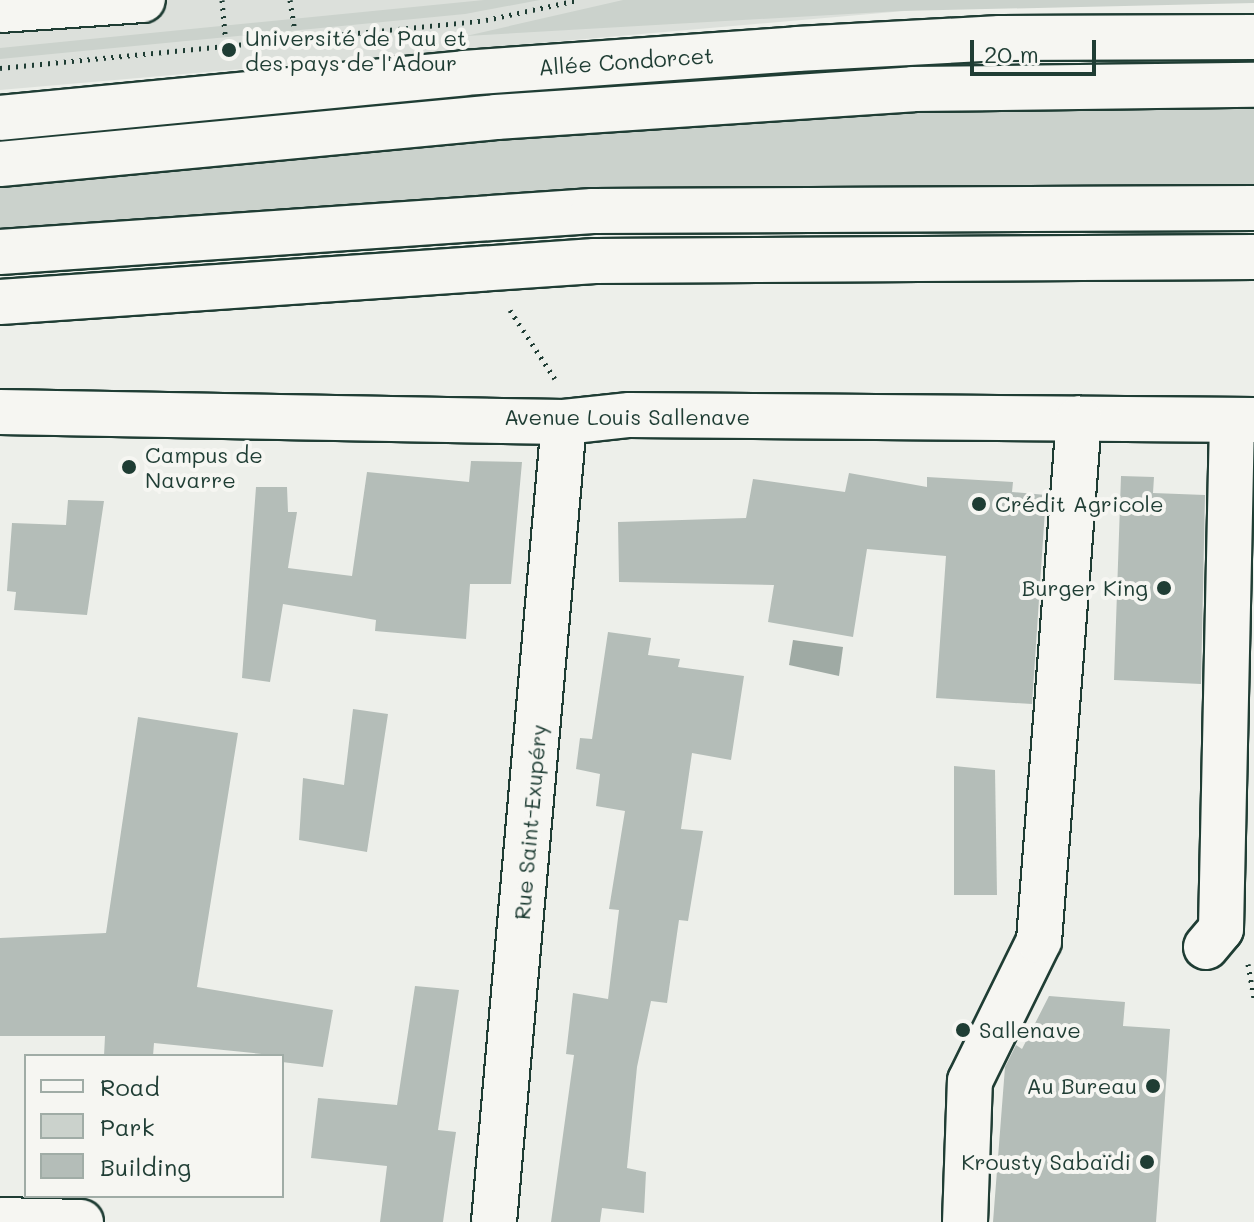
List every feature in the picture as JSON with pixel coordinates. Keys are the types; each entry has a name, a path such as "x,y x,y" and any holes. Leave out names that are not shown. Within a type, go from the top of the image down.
{"main road":[{"path":"0,10 143,0"},
{"name":"Allée Condorcet","path":"0,118 464,73 797,49 1000,38 1254,37"},
{"path":"0,164 496,117 881,91 1254,85"},
{"path":"0,252 593,211 1254,208"},
{"path":"0,302 595,261 1254,257"},
{"name":"Avenue Louis Sallenave","path":"0,412 564,422 630,415 1243,420"},
{"path":"965,1222 970,1081 1039,941 1079,419"},
{"path":"1206,947 1221,929 1243,420"},
{"name":"Rue Saint-Exupéry","path":"494,1222 564,422"},
{"path":"0,1220 81,1222"}],"path":[{"path":"222,0 226,45"},
{"path":"290,0 296,38"},
{"path":"0,68 486,20 578,0"},
{"path":"507,305 561,388 564,422"}],"shaded area":[{"name":"Université de Pau et des pays de l'Adour","path":"0,0 1254,0 916,10 0,90"},
{"path":"793,640 843,647 839,676 789,665"}],"green space":[{"path":"484,0 540,0 465,14 0,59 0,48"},
{"path":"623,0 1254,0 1254,3 900,11 466,36"},
{"path":"1254,96 1254,197 0,242 0,177 508,128"}],"building":[{"path":"471,461 522,462 511,584 470,584 466,639 375,631 376,620 283,604 270,682 242,678 256,487 287,487 288,512 297,512 288,568 352,576 367,472 469,482"},
{"path":"849,473 927,487 927,477 1013,482 1012,492 1046,495 1032,704 936,698 946,556 867,549 853,637 768,622 774,585 619,582 618,522 746,518 753,479 845,492"},
{"name":"Burger King","path":"1121,476 1154,477 1153,493 1205,495 1201,684 1114,680"},
{"path":"68,500 104,501 87,615 14,610 16,592 7,591 12,523 66,525"},
{"path":"608,632 651,638 648,655 680,659 678,667 744,676 731,760 692,753 681,829 703,831 688,921 679,920 667,1003 651,1001 637,1067 627,1168 646,1172 644,1213 602,1208 600,1222 551,1222 574,1055 566,1054 573,993 608,999 619,910 609,909 625,811 596,806 600,774 576,769 580,738 592,739"},
{"path":"353,709 388,714 367,852 299,840 303,778 344,785"},
{"path":"138,717 238,733 197,987 333,1010 323,1067 284,1062 284,1054 154,1043 153,1054 104,1054 105,1036 0,1036 0,938 106,933"},
{"path":"954,766 995,770 997,895 954,895"},
{"path":"415,986 459,990 438,1130 456,1132 443,1222 380,1222 387,1166 311,1158 318,1098 397,1105"},
{"path":"1049,996 1125,1002 1123,1026 1170,1029 1156,1222 993,1222 1005,1067 1016,1045 1022,1049"}],"place":[{"name":"Université de Pau et des pays de l'Adour","path":"229,50"},
{"name":"Campus de Navarre","path":"129,467"},
{"name":"Crédit Agricole","path":"979,504"},
{"name":"Burger King","path":"1164,588"},
{"name":"Sallenave","path":"963,1030"},
{"name":"Au Bureau","path":"1153,1086"},
{"name":"Krousty Sabaïdi","path":"1147,1162"}]}
